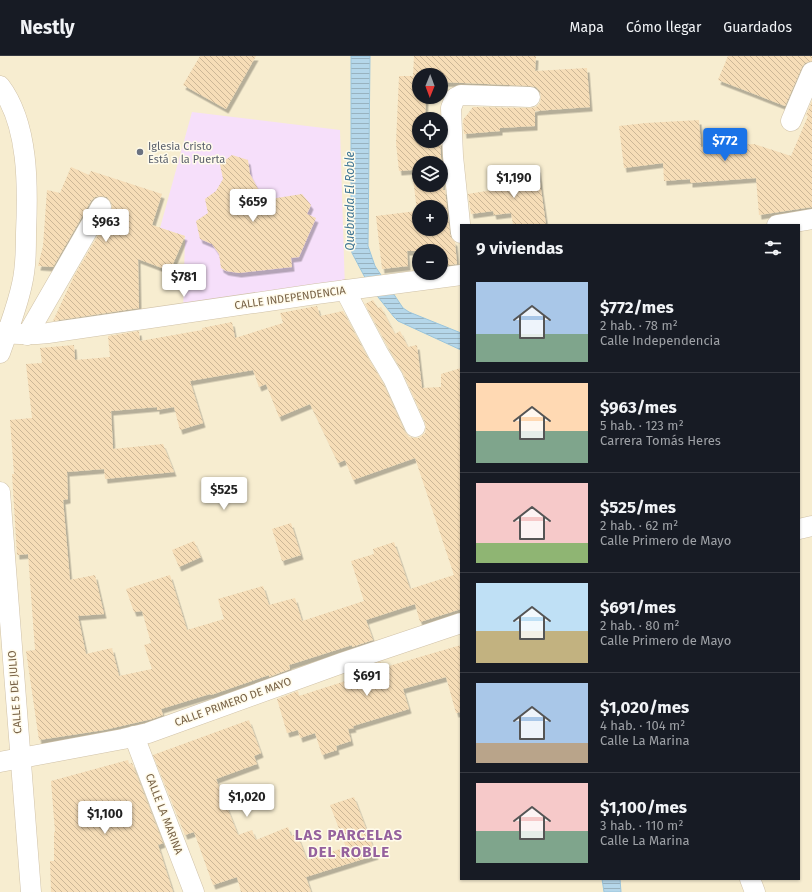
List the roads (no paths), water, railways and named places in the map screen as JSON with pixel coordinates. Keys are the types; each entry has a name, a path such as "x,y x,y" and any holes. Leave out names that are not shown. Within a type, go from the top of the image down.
{"street":[{"path":"792,121 812,72"},
{"path":"0,86 8,99 16,119 22,145 27,196 26,254 22,283 15,312 4,333 0,353"},
{"path":"460,224 453,156 451,108 454,98 461,95 530,97"},
{"path":"27,336 101,207"},
{"path":"783,224 812,219"},
{"name":"CALLE INDEPENDENCIA","path":"4,333 27,336 460,275"},
{"path":"346,290 378,353 393,378 415,427"},
{"name":"CALLE 5 DE JULIO","path":"0,505 31,892"},
{"path":"800,529 812,526"},
{"name":"CALLE PRIMERO DE MAYO","path":"0,762 134,736 155,730 342,663 460,623"},
{"name":"CALLE LA MARINA","path":"134,736 194,892"},
{"path":"750,880 755,892"}],"water":[{"path":"351,56 370,56 368,246 375,266 403,308 409,312 460,333 460,350 398,321 370,287 352,253"},
{"path":"602,880 620,880 621,892 604,892"}],"place":[{"name":"Iglesia Cristo Está a la Puerta","path":"140,152"}],"district":[{"name":"LAS PARCELAS DEL ROBLE","path":"349,844"}],"water label":[{"name":"Quebrada El Roble","path":"350,201"}]}
